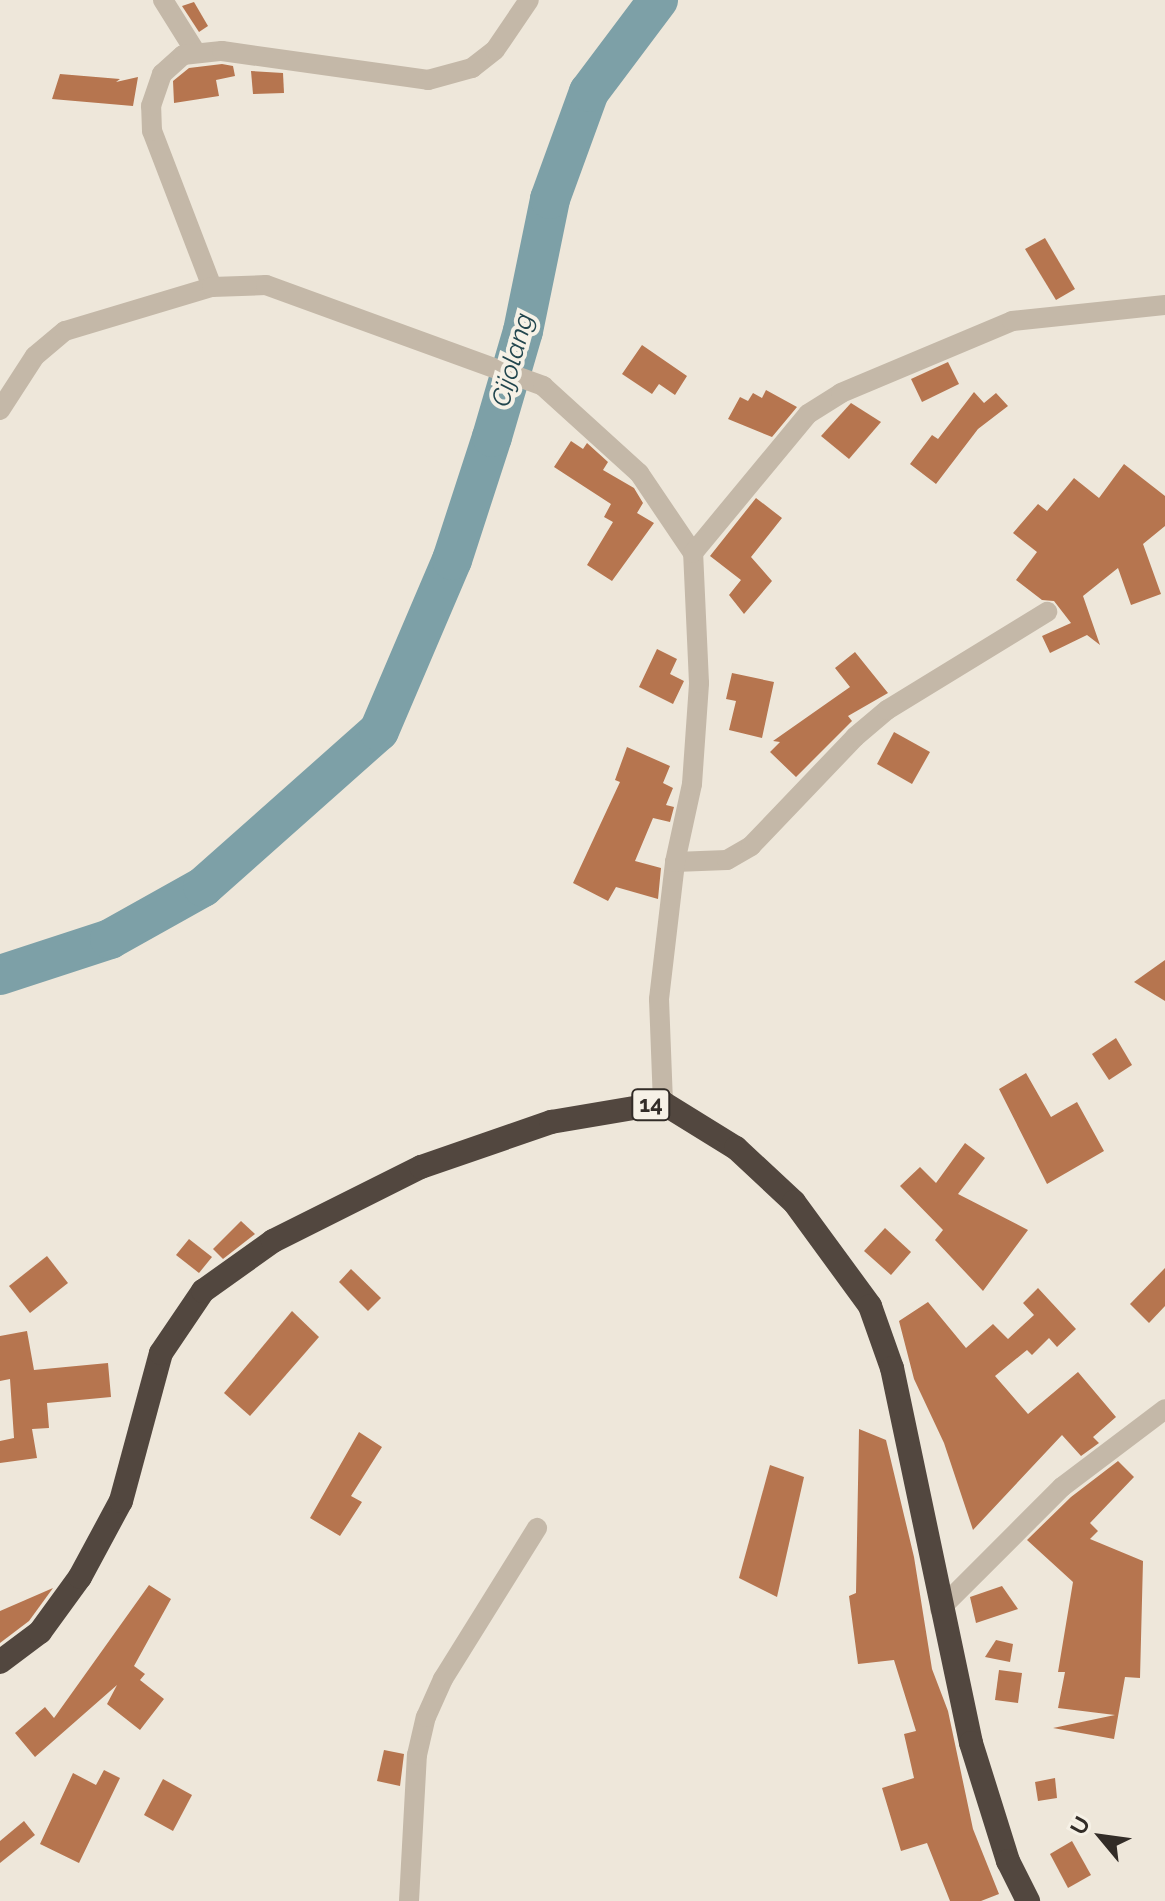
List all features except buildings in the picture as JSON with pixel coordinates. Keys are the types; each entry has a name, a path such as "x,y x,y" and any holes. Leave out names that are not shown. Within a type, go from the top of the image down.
{"highway":[{"name":"14","path":"0,1662 40,1632 80,1577 121,1501 161,1353 203,1291 273,1241 421,1167 551,1122 663,1103 736,1148 794,1202 870,1306 892,1368 940,1609 971,1743 1008,1861 1028,1901"}],"street":[{"path":"163,0 195,51"},
{"path":"212,287 152,131 151,106 162,74 195,51 317,62 428,80 472,68 495,50 529,0"},
{"path":"0,410 35,356 65,331 212,287 266,285 543,386 639,473 693,553 699,683 692,784 675,862 659,999 663,1103"},
{"path":"693,553 808,414 841,393 1012,321 1165,305"},
{"path":"675,862 727,860 751,846 855,737 887,710 1047,612"},
{"path":"940,1609 1062,1487 1165,1409"},
{"path":"409,1901 417,1755 426,1717 443,1679 537,1528"}],"waterway":[{"name":"Cijolang","path":"0,975 110,939 203,887 379,731 452,560 523,331 550,199 589,92 658,0"}]}
